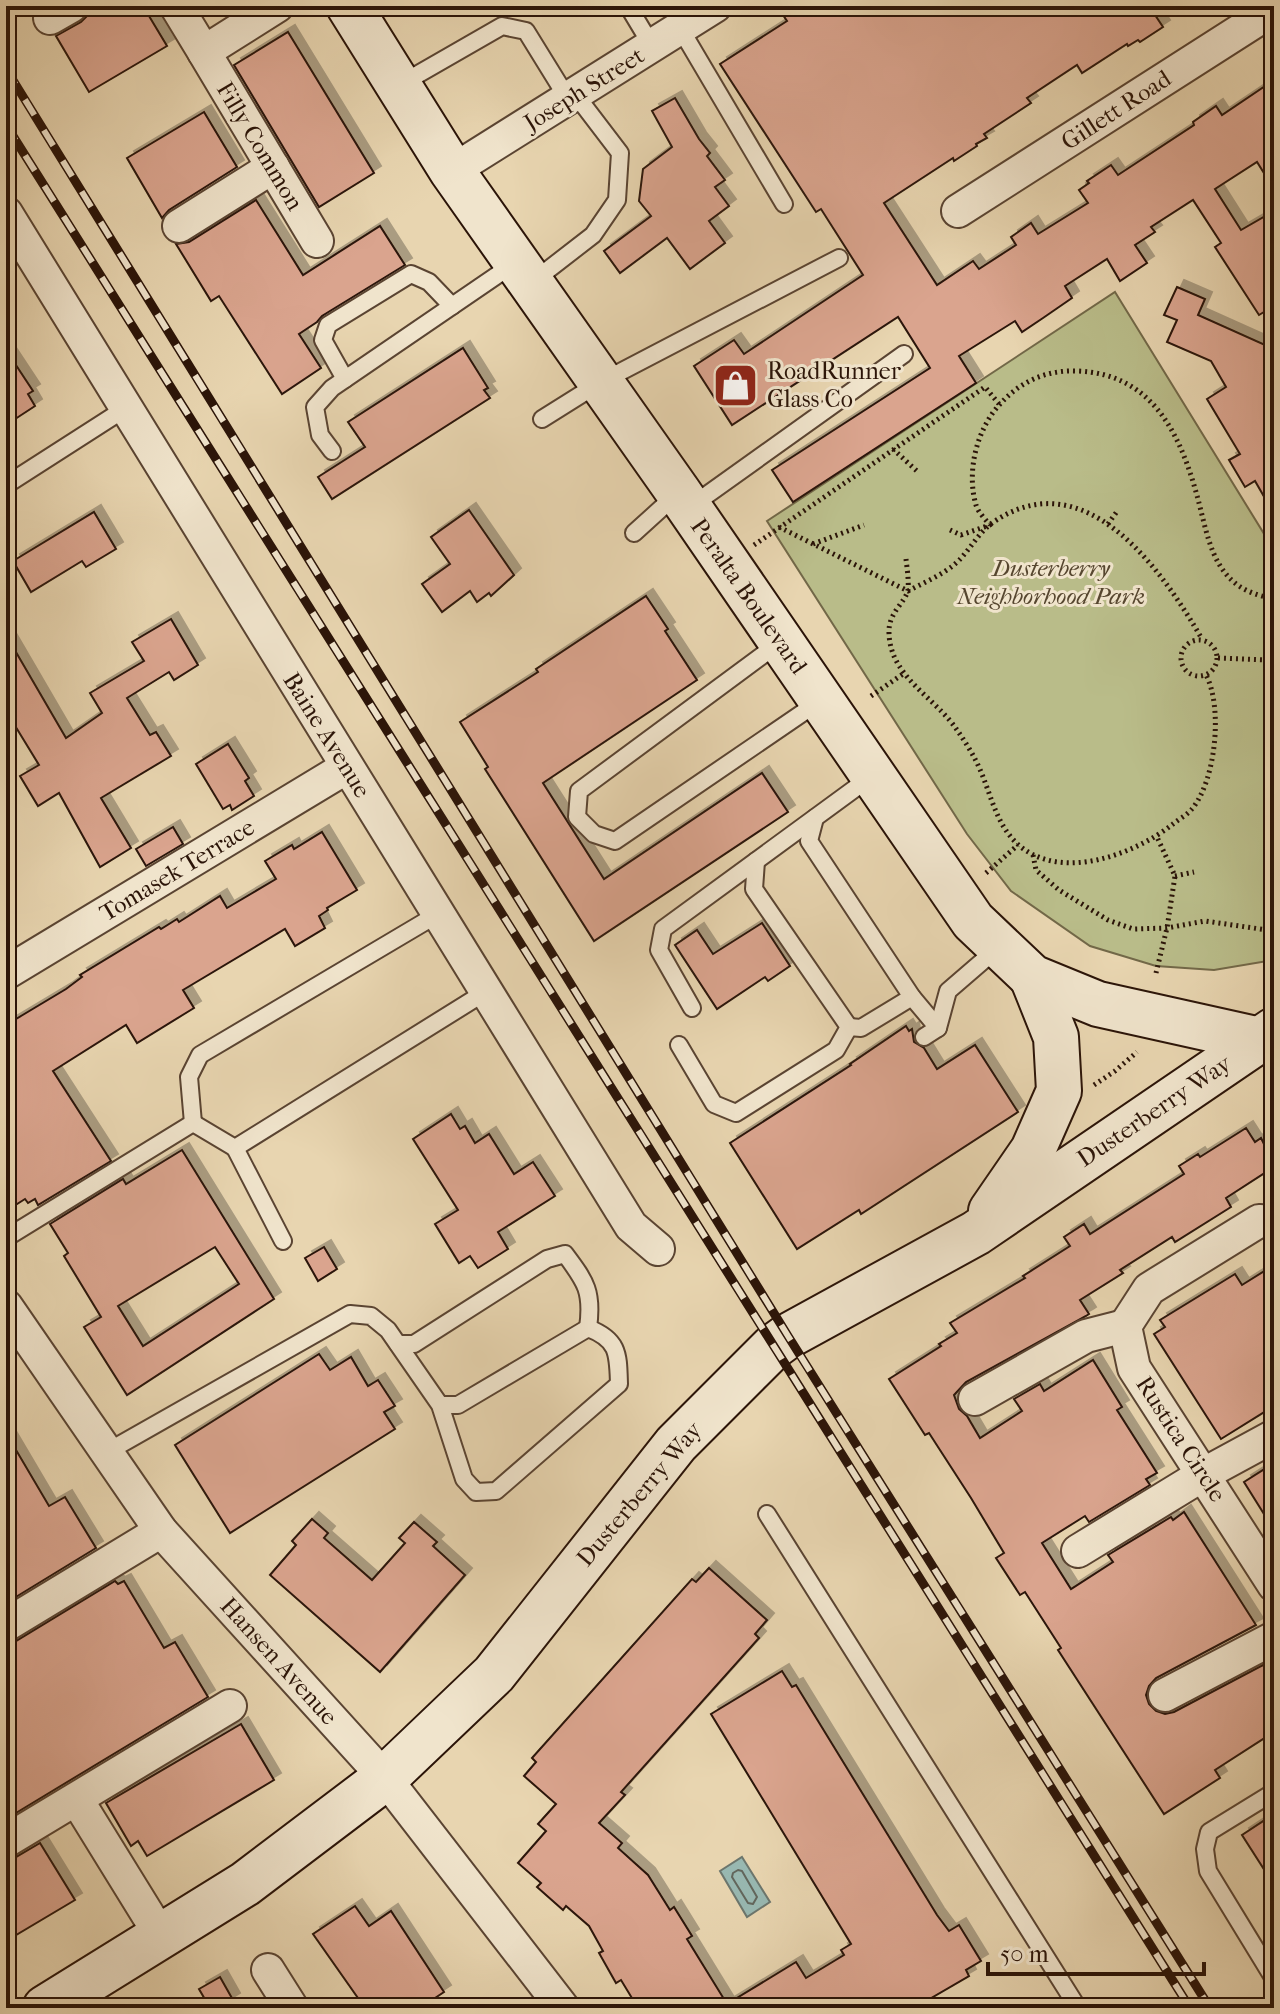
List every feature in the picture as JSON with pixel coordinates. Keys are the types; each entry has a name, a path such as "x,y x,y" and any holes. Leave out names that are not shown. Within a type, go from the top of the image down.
{"main road":[{"name":"Peralta Boulevard","path":"349,6 452,171 684,500 973,921 1032,977 1098,1004 1267,1035"},
{"path":"976,1233 1033,1150 1059,1091 1056,1037 1032,977"},
{"name":"Dusterberry Way","path":"45,2008 245,1884 385,1778 494,1674 676,1444 773,1347 976,1233 1267,1035"}],"street":[{"name":"Filly Common","path":"176,6 317,241"},
{"path":"204,52 277,6"},
{"name":"Joseph Street","path":"452,171 715,6"},
{"name":"Gillett Road","path":"958,211 1274,9"},
{"path":"179,226 273,167"},
{"name":"Baine Avenue","path":"6,213 631,1226 658,1249"},
{"name":"Tomasek Terrace","path":"6,973 347,767"},
{"path":"975,1399 1086,1336 1125,1326 1149,1289 1259,1221 1274,1222"},
{"name":"Hansen Avenue","path":"6,1306 161,1531 385,1778 563,2008"},
{"name":"Rustica Circle","path":"1125,1326 1134,1368 1274,1585"},
{"path":"1078,1551 1204,1474 1274,1436"},
{"path":"6,1625 161,1531"},
{"path":"1165,1695 1274,1638"},
{"path":"6,1841 230,1706"},
{"path":"77,1800 161,1936"},
{"path":"268,1970 292,2008"}],"lane":[{"path":"628,6 652,46"},
{"path":"332,451 320,435 315,407 345,379 452,306 593,235 617,200 620,153 572,96 526,31 502,26 399,85"},
{"path":"680,28 784,204"},
{"path":"542,419 601,382 839,258"},
{"path":"345,379 323,340 328,325 411,274 429,282 452,306"},
{"path":"634,533 904,354"},
{"path":"6,485 126,408"},
{"path":"781,642 579,791 577,817 594,834 615,841 822,701"},
{"path":"692,1008 659,950 663,929 873,775"},
{"path":"815,818 809,841 912,997 931,1032 948,991 1000,946"},
{"path":"756,861 754,889 849,1027"},
{"path":"193,1123 189,1077 200,1055 438,914"},
{"path":"235,1148 487,991"},
{"path":"849,1027 861,1028 912,997"},
{"path":"679,1045 714,1104 736,1113 836,1050 849,1027"},
{"path":"193,1123 235,1148 283,1241"},
{"path":"6,1238 193,1123"},
{"path":"398,1344 414,1344 547,1259 565,1254 588,1285 591,1308 588,1328"},
{"path":"107,1452 350,1314 371,1316 388,1330 440,1405 464,1479 476,1492 496,1491 619,1384 618,1354 605,1335 588,1328"},
{"path":"440,1405 458,1405 588,1328"},
{"path":"767,1514 1078,2008"},
{"path":"1274,1792 1209,1832 1205,1849 1208,1871 1274,1979"}],"path":[{"path":"990,525 977,507 974,465 984,425 999,404 1017,387 1037,377 1058,371 1095,373 1128,383 1159,408 1193,477 1211,547 1221,568 1235,583 1255,595 1274,599"},
{"path":"727,564 985,387 999,404"},
{"path":"893,449 919,473"},
{"path":"950,530 961,535 990,525 1034,503 1062,504 1083,510 1108,524 1150,561 1175,593 1202,639 1213,645 1218,658 1216,667 1200,676 1184,668 1181,656 1185,645 1202,639"},
{"path":"1108,524 1118,510"},
{"path":"813,544 864,525"},
{"path":"990,525 955,565 908,591 895,609 888,631 892,652 903,674 929,697 955,727 977,762 994,811 1018,845 1033,855 1076,864 1114,856 1157,837 1192,809 1208,779 1214,747 1214,689 1206,675"},
{"path":"779,527 908,591"},
{"path":"906,559 908,591"},
{"path":"1218,658 1268,660"},
{"path":"871,696 903,674"},
{"path":"1156,973 1175,876 1157,837"},
{"path":"986,873 1018,845"},
{"path":"1033,855 1036,870 1059,890 1096,914 1133,929 1167,928 1205,921 1274,931"},
{"path":"1175,876 1194,872"},
{"path":"1090,1087 1137,1052"}],"green space":[{"name":"Dusterberry Neighborhood Park","path":"1115,292 1274,550 1274,960 1214,970 1156,966 1090,946 1011,891 967,834 767,521"}],"water":[{"path":"742,1857 770,1902 747,1917 720,1871"}],"building":[{"path":"90,6 143,6 167,46 89,92 56,36 81,22 88,15"},
{"path":"796,6 1035,6 1041,15 1056,6 1149,6 1163,27 1140,42 1127,44 1082,73 1077,65 1027,98 1031,103 984,134 987,138 977,146 884,203 937,285 973,261 979,269 1016,245 1011,237 1031,223 1038,234 1088,203 1079,190 1111,165 1118,175 1194,125 1193,122 1216,106 1222,115 1274,80 1274,189 1257,162 1215,189 1241,230 1274,211 1274,306 1259,315 1215,247 1221,243 1193,200 1151,227 1155,232 1135,245 1147,263 1120,281 1107,259 1065,286 1072,298 1022,332 1015,321 959,356 976,383 793,502 772,470 930,368 898,317 732,425 694,366 734,340 744,354 863,275 821,209 816,212 720,64 787,21 783,15"},
{"path":"288,32 374,173 319,207 234,65"},
{"path":"675,98 710,153 707,156 725,180 715,187 729,206 709,221 725,243 690,269 667,238 620,273 604,251 651,216 639,201 643,169 672,147 652,111"},
{"path":"204,112 237,167 169,210 162,218 127,158"},
{"path":"256,200 303,275 380,226 405,265 322,316 299,334 321,368 282,394 219,296 211,301 176,244 189,242"},
{"path":"1177,287 1205,299 1198,315 1274,349 1274,514 1255,481 1245,487 1229,460 1240,454 1207,399 1226,387 1211,361 1167,342 1177,320 1164,315"},
{"path":"463,348 488,388 484,390 490,398 332,499 318,477 365,447 348,422"},
{"path":"6,350 33,391 28,394 35,406 6,425"},
{"path":"469,510 514,575 491,596 489,593 477,602 470,591 442,612 422,584 450,564 431,537"},
{"path":"94,512 116,549 86,567 82,561 31,592 13,561"},
{"path":"646,596 697,680 543,783 604,879 762,773 788,812 594,941 485,769 488,767 460,722"},
{"path":"171,619 198,665 174,680 169,672 127,698 150,735 156,732 171,756 101,798 131,848 100,867 59,793 38,806 20,776 39,765 6,711 6,635 66,738 102,713 90,693 144,661 132,642"},
{"path":"228,744 249,778 245,781 254,796 232,810 230,805 223,809 196,764"},
{"path":"173,827 183,844 146,866 136,849"},
{"path":"322,832 357,890 319,916 325,928 295,946 285,929 183,990 194,1008 137,1043 126,1025 53,1071 111,1161 38,1205 35,1199 28,1203 25,1199 6,1211 6,1025 159,927 161,929 177,919 179,922 220,896 227,908 276,879 265,861 292,845 294,849"},
{"path":"762,923 790,966 768,981 765,977 717,1009 675,945 697,930 713,954"},
{"path":"906,1026 909,1031 912,1029 914,1042 924,1048 937,1069 975,1045 1018,1112 861,1214 859,1210 797,1249 730,1143"},
{"path":"451,1114 460,1129 465,1126 475,1143 489,1134 514,1174 533,1162 555,1196 498,1232 508,1249 478,1268 470,1256 459,1263 435,1224 458,1210 413,1139"},
{"path":"1246,1128 1255,1142 1261,1138 1264,1144 1274,1138 1274,1167 1226,1198 1231,1207 1175,1242 1172,1237 1120,1270 1123,1273 1080,1300 1089,1314 966,1382 954,1395 959,1409 980,1438 1022,1411 1014,1399 1040,1384 1044,1391 1093,1360 1122,1407 1117,1410 1157,1473 1146,1479 1150,1485 1089,1522 1085,1516 1042,1543 1071,1589 1113,1562 1108,1555 1184,1512 1256,1625 1156,1678 1149,1686 1146,1695 1149,1704 1165,1714 1263,1665 1274,1682 1274,1732 1215,1770 1220,1778 1164,1814 1058,1650 1061,1648 1025,1592 1020,1595 996,1558 1004,1553 971,1498 889,1379 957,1333 950,1323 1025,1278 1023,1276 1070,1246 1064,1237 1084,1224 1090,1234 1184,1174 1179,1166 1198,1154 1200,1157"},
{"path":"182,1150 274,1299 127,1395 84,1327 101,1317 64,1256 68,1253 50,1224 123,1179 126,1184","holes":["215,1247 239,1284 143,1346 118,1306"]},
{"path":"324,1247 337,1269 318,1281 305,1258"},
{"path":"1274,1265 1274,1406 1221,1439 1154,1334 1165,1327 1160,1320 1235,1274 1242,1285"},
{"path":"319,1354 330,1370 351,1357 368,1386 378,1380 395,1406 384,1412 395,1429 230,1533 175,1445"},
{"path":"6,1433 49,1506 65,1497 96,1548 6,1603"},
{"path":"1274,1463 1274,1530 1244,1482"},
{"path":"312,1519 328,1533 324,1538 372,1580 405,1543 399,1538 414,1522 437,1542 433,1546 465,1575 380,1672 270,1575 296,1545 292,1541"},
{"path":"709,1568 767,1620 755,1634 759,1638 621,1792 625,1795 599,1823 622,1843 618,1848 648,1875 670,1910 674,1907 692,1936 687,1939 727,2004 796,1962 806,1978 844,1955 841,1950 851,1944 711,1714 782,1671 792,1687 796,1685 937,1915 949,1931 959,1925 981,1961 966,1970 969,1976 914,2008 638,2008 621,1980 616,1983 599,1953 603,1951 589,1926 566,1906 563,1910 537,1887 541,1883 518,1863 546,1831 538,1824 556,1804 524,1776 536,1762 532,1758 692,1579 696,1582"},
{"path":"115,1581 118,1584 124,1581 164,1648 175,1642 208,1697 6,1819 6,1644 16,1641"},
{"path":"241,1724 274,1780 147,1856 138,1841 131,1846 106,1803"},
{"path":"1274,1814 1274,1885 1242,1835"},
{"path":"40,1843 75,1900 6,1941 6,1860"},
{"path":"355,1906 369,1926 391,1911 444,1992 420,2008 365,2008 313,1934"},
{"path":"220,1977 233,2000 220,2008 210,2008 199,1989"}],"railway":[{"path":"6,69 788,1336 1210,2008"},
{"path":"6,125 1190,2008"}],"place":[{"name":"RoadRunner Glass Co","path":"736,385"}]}
